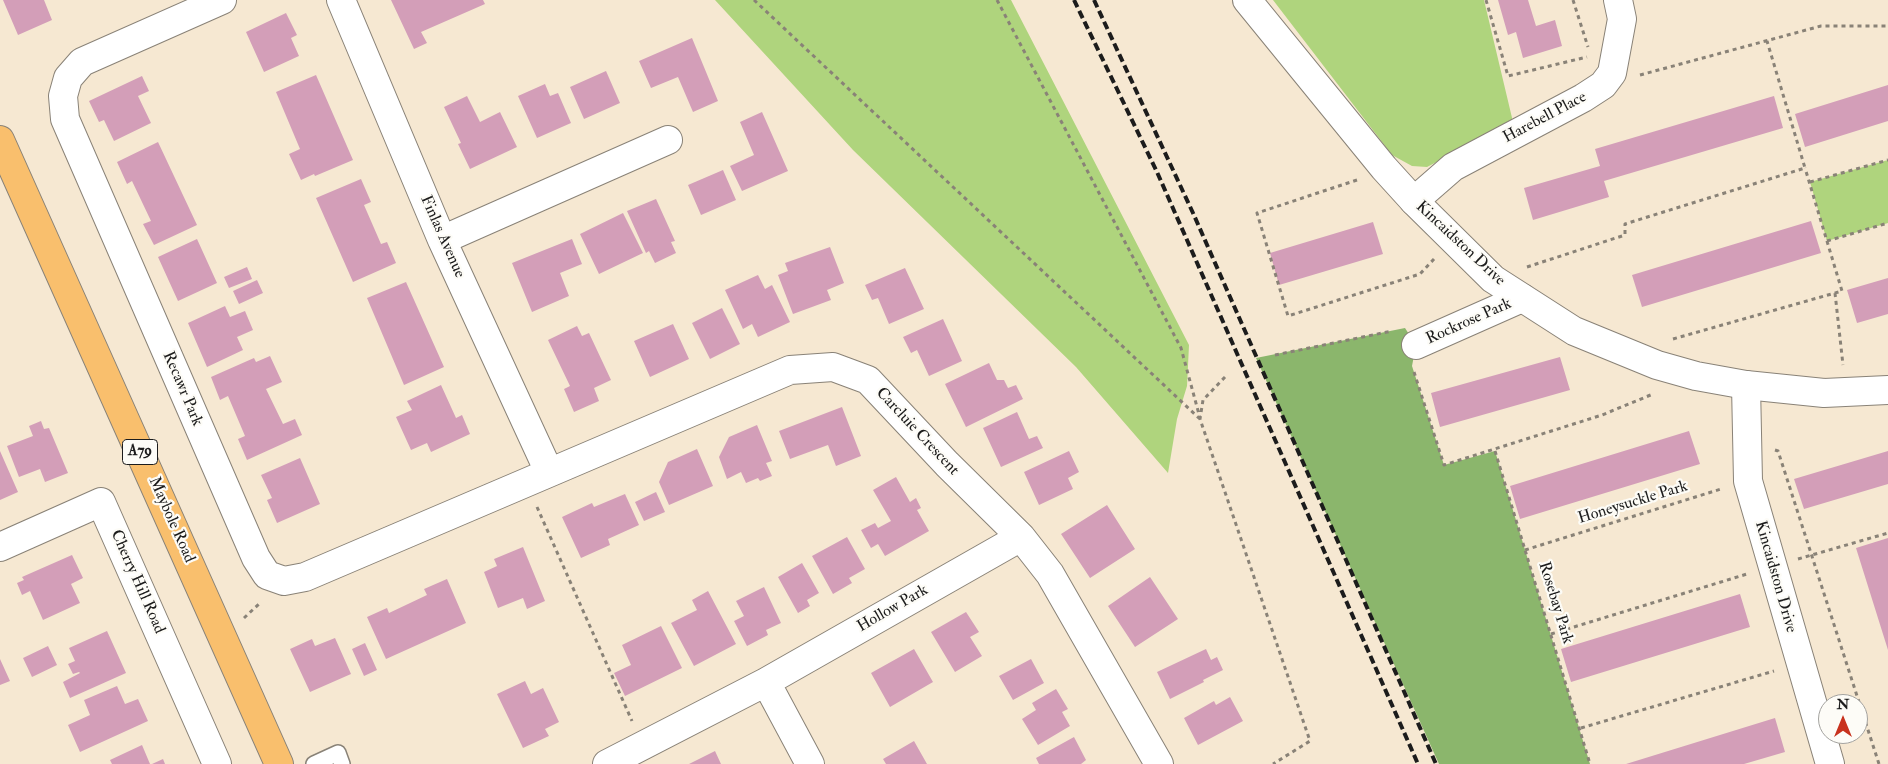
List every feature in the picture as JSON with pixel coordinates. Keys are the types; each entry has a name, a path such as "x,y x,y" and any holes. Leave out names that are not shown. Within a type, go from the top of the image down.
{"main road":[{"name":"Maybole Road","path":"0,140 279,764"}],"street":[{"name":"Recawr Park","path":"222,0 82,62 68,78 63,96 66,119 256,558 267,575 284,581"},
{"name":"Finlas Avenue","path":"341,0 442,240 537,476"},
{"name":"Kincaidston Drive","path":"1247,0 1386,171 1414,200 1493,279 1574,331 1657,365 1696,376 1746,386 1824,392 1888,390"},
{"name":"Harebell Place","path":"1414,200 1453,167 1583,98 1603,85 1612,73 1622,19 1618,0"},
{"path":"442,240 668,140"},
{"name":"Rockrose Park","path":"1416,345 1522,298"},
{"name":"Carcluie Crescent","path":"537,476 790,370 833,368 868,380 947,464 1021,537 1050,574 1159,764"},
{"name":"Kincaidston Drive","path":"1746,386 1748,481 1830,764"},
{"path":"284,581 305,577 537,476"},
{"name":"Cherry Hill Road","path":"0,547 102,502 216,764"},
{"name":"Hollow Park","path":"607,764 766,682 1021,537"},
{"path":"766,682 810,764"}],"lane":[{"path":"314,764 338,753 342,764"}],"path":[{"path":"754,0 1200,419"},
{"path":"997,0 1181,348 1200,419 1310,741 1272,764"},
{"path":"1486,0 1508,76 1590,56"},
{"path":"1603,85 1821,26 1888,26"},
{"path":"1626,352 1842,291 1766,41"},
{"path":"1810,182 1888,160"},
{"path":"1493,279 1624,235 1625,224 1805,168"},
{"path":"1386,171 1257,213 1288,316 1420,274 1452,238"},
{"path":"1827,241 1888,223"},
{"path":"1834,293 1847,392"},
{"path":"1275,355 1405,328 1416,345 1412,366 1444,465 1495,451 1602,415 1696,376"},
{"path":"1200,419 1203,400 1225,377"},
{"path":"1747,438 1778,451 1879,764"},
{"name":"Rosebay Park","path":"1495,451 1581,728 1590,764"},
{"path":"537,476 643,745"},
{"name":"Honeysuckle Park","path":"1525,550 1748,481"},
{"path":"1551,634 1772,566 1888,533"},
{"path":"223,637 284,581"},
{"path":"1581,728 1800,663"}],"green space":[{"path":"715,0 1011,0 1189,345 1187,386 1177,419 1168,473 1076,367 853,150"},
{"path":"1273,0 1484,0 1513,122 1427,167 1412,166 1392,155"},
{"path":"1888,160 1888,223 1827,241 1810,182"},
{"path":"1405,328 1416,345 1412,366 1444,465 1495,451 1590,764 1439,764 1256,358"}],"building":[{"path":"3,0 44,0 52,20 18,35"},
{"path":"391,0 483,0 485,4 421,32 427,43 414,49"},
{"path":"1498,0 1528,0 1536,26 1555,20 1562,46 1523,58 1516,32 1508,35"},
{"path":"286,13 297,35 291,38 299,56 264,72 246,32"},
{"path":"692,38 718,101 693,112 678,77 651,88 639,61"},
{"path":"606,71 620,103 584,119 570,87"},
{"path":"316,75 353,160 301,180 289,154 300,149 276,92"},
{"path":"142,76 149,91 138,96 151,123 114,141 104,120 99,122 89,101"},
{"path":"545,84 550,96 558,93 571,123 537,138 518,96"},
{"path":"1888,85 1888,121 1805,147 1795,114"},
{"path":"467,96 480,122 500,112 517,147 470,169 458,144 461,143 444,107"},
{"path":"1774,96 1783,128 1604,181 1609,197 1533,220 1524,188 1600,166 1595,149"},
{"path":"762,112 788,171 742,191 730,166 754,155 740,122"},
{"path":"158,142 197,225 154,245 143,224 151,221 132,181 127,184 117,162"},
{"path":"723,170 736,200 701,215 688,185"},
{"path":"361,179 371,202 364,205 381,244 387,242 396,263 353,282 316,198"},
{"path":"656,199 675,241 671,242 676,253 655,263 649,251 646,253 627,211"},
{"path":"623,213 643,253 599,274 580,234"},
{"path":"1811,221 1821,253 1642,307 1632,275"},
{"path":"1373,222 1383,254 1279,285 1270,253"},
{"path":"197,239 217,283 178,301 158,257"},
{"path":"572,239 582,264 560,273 569,296 532,312 512,263"},
{"path":"830,247 844,283 827,290 831,300 793,314 778,275 788,271 785,263"},
{"path":"247,267 252,279 229,288 224,277"},
{"path":"905,268 924,309 889,324 878,298 872,300 865,285"},
{"path":"758,275 765,289 772,285 790,322 758,337 752,324 743,329 725,290"},
{"path":"1888,278 1888,314 1857,323 1847,290"},
{"path":"257,280 263,293 239,304 233,291"},
{"path":"406,282 444,367 404,385 367,298"},
{"path":"225,306 230,317 245,311 253,330 237,337 243,350 207,367 188,323"},
{"path":"722,308 740,344 710,359 692,323"},
{"path":"943,319 962,361 929,376 917,350 911,353 903,337"},
{"path":"673,324 689,359 650,377 634,341"},
{"path":"577,326 582,336 589,333 611,380 594,388 599,401 574,412 564,389 570,386 548,340"},
{"path":"270,356 282,382 266,389 283,424 295,419 302,435 247,460 238,439 245,436 228,396 220,400 211,377 254,358 256,362"},
{"path":"1560,357 1570,390 1440,427 1431,393"},
{"path":"989,363 997,380 1004,380 1008,388 1016,385 1023,399 966,427 945,384"},
{"path":"441,385 456,418 462,415 470,434 431,452 427,443 411,450 396,417 412,410 407,401"},
{"path":"842,407 861,456 836,466 828,445 790,459 779,431"},
{"path":"1017,412 1029,439 1037,436 1043,448 1001,467 983,428"},
{"path":"41,421 44,429 49,428 68,473 45,482 40,469 19,477 7,446 33,436 29,426"},
{"path":"757,425 772,461 766,463 772,476 760,481 758,478 746,483 741,472 727,479 719,457 729,437"},
{"path":"1689,431 1700,464 1520,519 1510,486"},
{"path":"697,449 713,486 669,505 659,482 668,462"},
{"path":"0,451 18,492 0,500"},
{"path":"1069,451 1079,472 1068,478 1073,489 1039,505 1024,472"},
{"path":"1888,451 1888,484 1804,509 1794,479"},
{"path":"300,458 320,504 277,523 267,500 272,498 261,475"},
{"path":"896,477 910,502 916,498 921,508 917,510 929,531 885,556 878,544 871,548 861,530 875,523 878,528 891,521 873,490"},
{"path":"656,492 665,512 644,521 635,502"},
{"path":"625,494 639,525 608,539 610,545 581,558 562,517 592,503 594,507"},
{"path":"1107,505 1135,549 1090,578 1061,534"},
{"path":"847,537 865,569 849,578 852,583 833,594 812,556"},
{"path":"1888,538 1888,650 1856,548"},
{"path":"523,547 545,601 527,609 523,598 498,608 484,572 497,566 494,559"},
{"path":"72,555 83,578 71,584 80,603 43,620 30,591 22,595 17,583 24,580 22,577"},
{"path":"802,563 819,593 807,600 810,606 798,613 778,577"},
{"path":"1150,577 1178,619 1135,647 1108,606"},
{"path":"447,579 466,623 386,659 367,617 387,608 389,613 427,595 424,589"},
{"path":"764,587 781,623 766,630 768,635 747,646 734,621 744,616 736,601"},
{"path":"708,591 736,644 694,666 671,623 697,610 692,600"},
{"path":"1740,594 1750,627 1571,682 1561,649"},
{"path":"966,612 979,632 970,637 982,656 955,672 931,632"},
{"path":"661,626 682,668 625,696 614,673 631,665 622,645"},
{"path":"107,631 126,673 70,698 63,682 80,673 73,674 68,664 75,661 69,648"},
{"path":"335,638 351,674 310,692 290,649 312,639 315,646"},
{"path":"365,643 377,670 364,676 352,649"},
{"path":"48,646 57,665 32,677 23,658"},
{"path":"914,649 933,682 890,707 871,673"},
{"path":"1206,649 1211,660 1217,657 1223,670 1170,699 1157,672"},
{"path":"0,659 10,681 0,685"},
{"path":"1031,659 1044,683 1013,700 999,676"},
{"path":"525,681 531,694 543,688 559,722 545,729 549,736 523,748 497,694"},
{"path":"117,686 125,704 138,699 148,721 80,752 68,725 90,715 84,700"},
{"path":"1056,689 1068,709 1062,712 1070,726 1038,745 1022,719 1036,710 1032,703"},
{"path":"1230,697 1243,721 1198,745 1184,718 1214,701 1216,705"},
{"path":"1775,718 1785,752 1744,764 1626,764"},
{"path":"1074,737 1086,760 1081,764 1039,764 1036,758"},
{"path":"914,741 927,764 886,764 883,759"},
{"path":"142,745 150,764 112,764 110,760"},
{"path":"715,751 721,764 689,764"},
{"path":"163,759 165,764 152,764"}],"railway":[{"path":"1074,0 1157,172 1418,764"},
{"path":"1094,0 1193,213 1436,764"}]}
